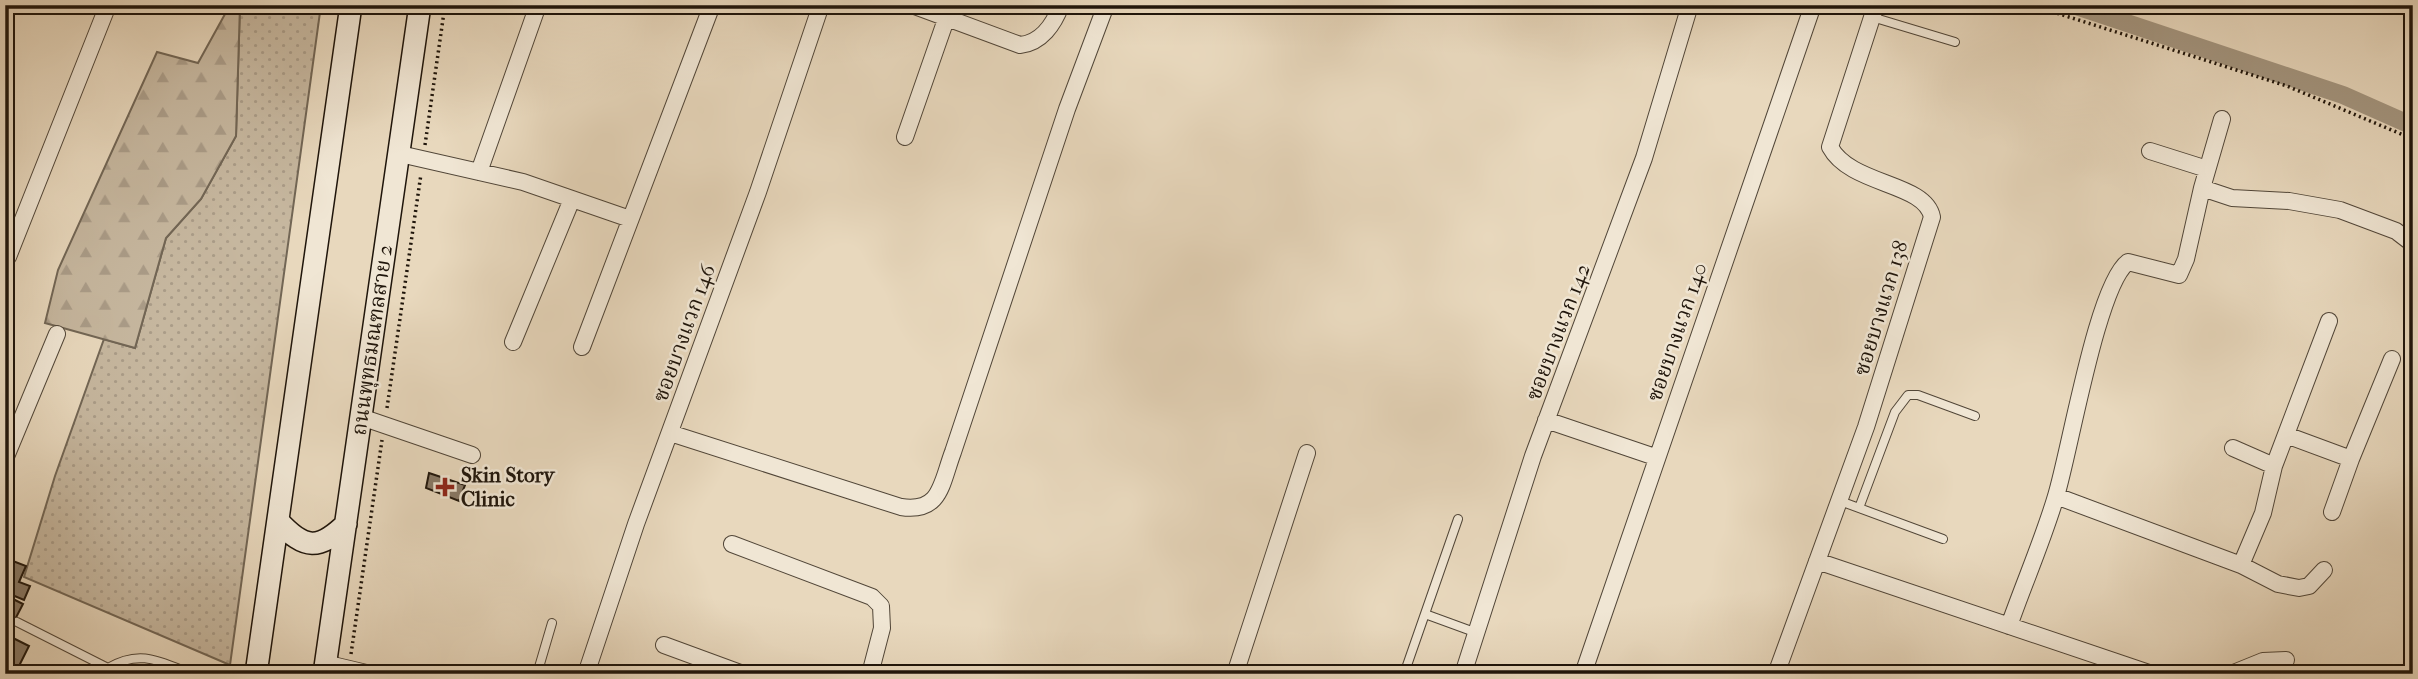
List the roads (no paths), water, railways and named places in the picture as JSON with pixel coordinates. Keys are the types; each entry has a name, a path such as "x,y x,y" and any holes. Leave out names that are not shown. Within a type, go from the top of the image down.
{"main road":[{"path":"256,674 351,5"},
{"name":"ถนนพุทธมณฑลสาย 2","path":"325,667 420,5"},
{"path":"279,522 292,536 312,544 327,540 346,524"}],"street":[{"path":"8,257 108,5"},
{"path":"479,172 538,5"},
{"path":"582,347 712,5"},
{"name":"ซอยบางแวก 146","path":"586,674 758,192 821,5"},
{"path":"912,5 949,12 1009,43 1027,44 1055,21 1060,5"},
{"path":"670,433 901,507 928,507 934,500 953,452 1058,135 1106,5"},
{"name":"ซอยบางแวก 142","path":"1463,674 1546,420 1644,158 1690,5"},
{"name":"ซอยบางแวก 140","path":"1584,674 1655,457 1813,5"},
{"name":"ซอยบางแวก 138","path":"1776,674 1840,501 1932,217 1930,208 1915,195 1851,170 1838,161 1830,147 1875,11"},
{"path":"905,137 949,12"},
{"path":"2008,626 2056,496 2099,322 2118,274 2128,262 2179,275 2186,259 2202,188 2222,119"},
{"path":"2150,150 2207,169"},
{"path":"400,154 479,172 630,219"},
{"path":"2202,188 2232,198 2289,201 2340,210 2396,231 2413,244"},
{"path":"513,342 572,199"},
{"path":"2241,565 2263,513 2274,466 2329,321"},
{"path":"5,459 57,334"},
{"path":"2332,512 2392,359"},
{"path":"361,418 472,455"},
{"path":"1546,420 1655,457"},
{"path":"2286,435 2351,459"},
{"path":"2234,448 2274,466"},
{"path":"1235,674 1307,453"},
{"path":"2056,496 2241,565 2278,584 2298,588 2315,582 2324,570"},
{"path":"732,544 872,597 881,606 882,628 870,674"},
{"path":"1817,561 2152,674"},
{"path":"664,645 743,674"},
{"path":"2231,674 2263,661 2286,660"}],"lane":[{"path":"1875,11 1955,41"},
{"path":"1859,508 1895,412 1908,396 1918,395 1975,416"},
{"path":"1840,501 1943,539"},
{"path":"1404,674 1458,519"},
{"path":"1425,614 1477,633"},
{"path":"17,622 108,671 127,657 144,657 192,674"},
{"path":"537,674 552,623"},
{"path":"325,667 349,664 388,674"}],"waterway":[{"path":"2073,5 2343,95 2413,126"}],"place":[{"name":"Skin Story Clinic","path":"445,487"}]}
